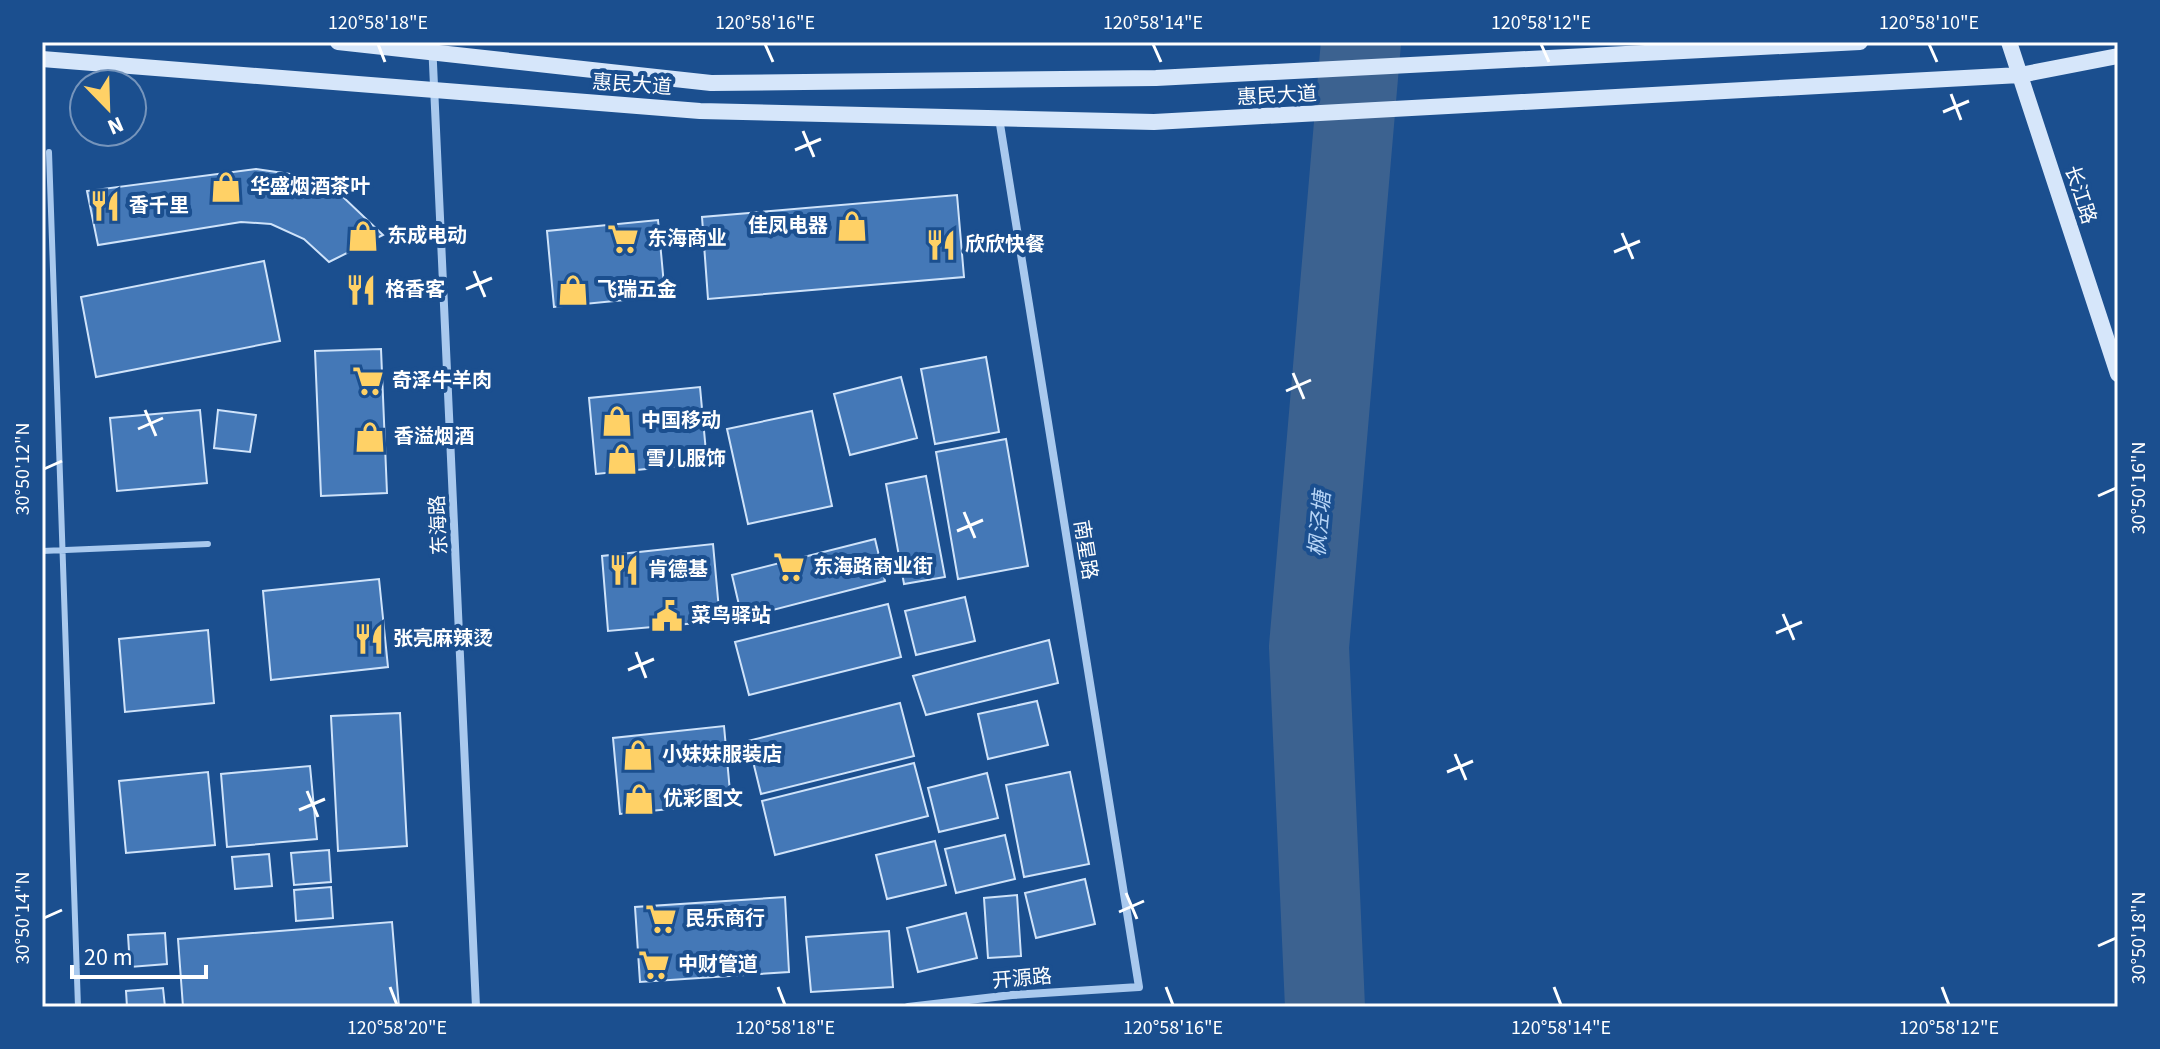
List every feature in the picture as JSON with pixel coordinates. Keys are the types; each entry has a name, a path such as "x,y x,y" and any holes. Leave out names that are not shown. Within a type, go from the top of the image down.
{"main road":[{"name":"惠民大道","path":"338,42 432,47 711,83 1156,78 1860,42"},
{"name":"长江路","path":"2009,42 2118,374"},
{"name":"惠民大道","path":"42,59 700,111 1154,122 2020,75 2118,56"}],"street":[{"name":"东海路","path":"432,47 476,1007"},
{"name":"南星路","path":"999,118 1139,987"},
{"name":"开源路","path":"908,1007 1139,987"}],"lane":[{"path":"49,152 78,1007"},
{"path":"42,551 208,544"}],"building":[{"path":"256,169 297,175 341,195 383,235 329,262 304,239 271,224 241,222 98,245 87,191"},
{"path":"957,195 964,277 708,299 702,217"},
{"path":"658,220 665,296 554,307 547,231"},
{"path":"264,261 280,341 96,377 81,297"},
{"path":"381,349 387,493 321,496 315,351"},
{"path":"986,357 999,432 935,444 921,369"},
{"path":"901,377 917,438 850,455 834,394"},
{"path":"700,387 707,463 596,474 589,398"},
{"path":"200,410 207,483 117,491 110,418"},
{"path":"218,410 256,415 250,452 214,448"},
{"path":"812,411 832,506 748,524 727,429"},
{"path":"1006,439 1028,566 958,579 936,452"},
{"path":"926,476 945,577 904,584 886,484"},
{"path":"875,539 885,581 742,618 732,575"},
{"path":"713,544 720,621 608,631 602,556"},
{"path":"379,579 388,667 271,680 263,591"},
{"path":"965,597 975,641 916,655 905,611"},
{"path":"888,604 901,657 749,695 735,642"},
{"path":"208,630 214,703 125,712 119,639"},
{"path":"1049,640 1058,683 926,715 913,676"},
{"path":"1037,701 1048,745 988,759 978,714"},
{"path":"900,703 914,756 761,794 748,741"},
{"path":"400,713 407,846 338,851 331,716"},
{"path":"724,726 731,803 620,814 613,738"},
{"path":"914,763 928,816 775,855 762,801"},
{"path":"310,766 317,839 227,847 221,774"},
{"path":"208,772 215,845 126,853 119,781"},
{"path":"1070,772 1089,864 1024,877 1006,785"},
{"path":"987,773 998,818 939,832 928,788"},
{"path":"1005,835 1015,879 956,893 945,849"},
{"path":"935,841 946,885 887,899 876,855"},
{"path":"329,850 331,882 294,885 291,853"},
{"path":"269,854 272,886 235,889 232,857"},
{"path":"1085,879 1095,924 1036,938 1025,893"},
{"path":"331,887 333,918 296,921 294,890"},
{"path":"1017,895 1021,956 988,958 984,898"},
{"path":"785,897 789,972 640,982 635,907"},
{"path":"966,913 977,958 918,972 907,928"},
{"path":"392,922 399,1007 183,1007 178,939"},
{"path":"889,931 893,987 811,992 806,937"},
{"path":"165,933 167,964 130,967 128,935"},
{"path":"163,988 165,1007 127,1007 126,991"}],"waterway":[{"name":"枫泾塘","path":"1325,1007 1309,647 1361,42"}],"place":[{"name":"华盛烟酒茶叶","path":"226,187"},
{"name":"香千里","path":"105,206"},
{"name":"佳凤电器","path":"852,226"},
{"name":"东成电动","path":"363,236"},
{"name":"东海商业","path":"623,239"},
{"name":"欣欣快餐","path":"941,245"},
{"name":"格香客","path":"361,290"},
{"name":"飞瑞五金","path":"573,290"},
{"name":"奇泽牛羊肉","path":"368,381"},
{"name":"中国移动","path":"617,421"},
{"name":"香溢烟酒","path":"370,437"},
{"name":"雪儿服饰","path":"622,459"},
{"name":"东海路商业街","path":"789,567"},
{"name":"肯德基","path":"624,570"},
{"name":"菜鸟驿站","path":"667,616"},
{"name":"张亮麻辣烫","path":"369,639"},
{"name":"小妹妹服装店","path":"638,755"},
{"name":"优彩图文","path":"639,799"},
{"name":"民乐商行","path":"661,919"},
{"name":"中财管道","path":"654,965"}]}
